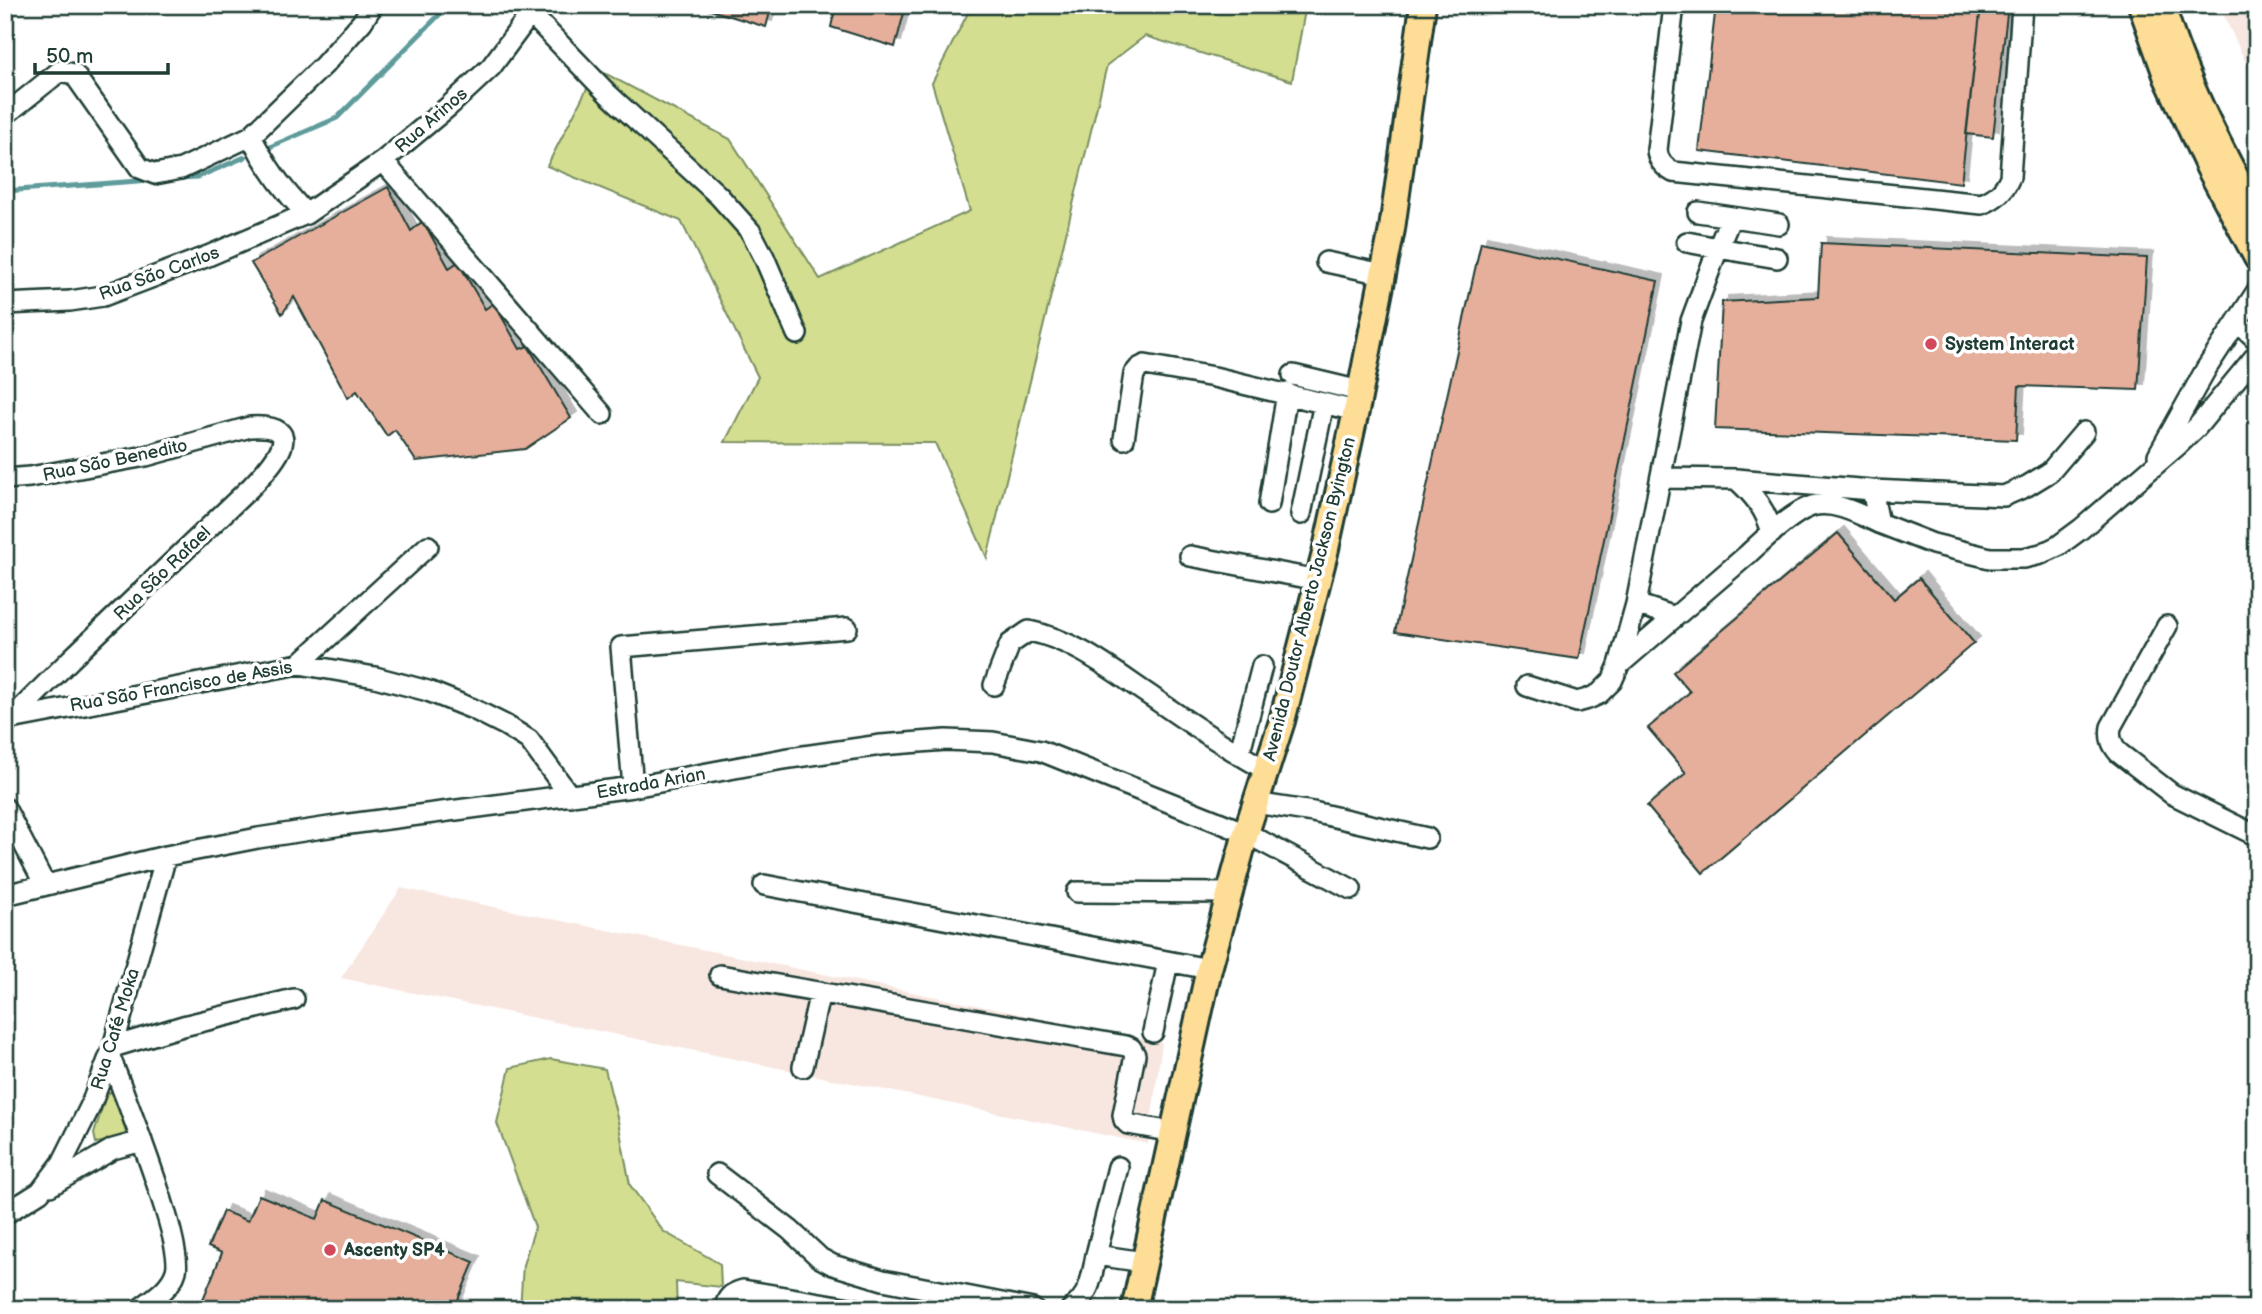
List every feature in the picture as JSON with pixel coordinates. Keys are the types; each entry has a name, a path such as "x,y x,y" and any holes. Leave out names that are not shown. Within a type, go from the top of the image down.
{"main road":[{"name":"Avenida Doutor Alberto Jackson Byington","path":"1134,1309 1209,969 1246,833 1282,721 1318,580 1358,401 1392,229 1423,5"},
{"path":"2141,5 2167,78 2208,166 2257,258"},
{"path":"2162,5 2174,45 2199,105 2257,217"}],"street":[{"path":"5,115 60,71 74,74 140,168 155,174 181,169 251,136 324,65 362,22 373,5"},
{"path":"1674,5 1657,150 1667,169 1673,172 1982,204 1998,196 2010,177 2022,5"},
{"path":"534,10 608,94 719,196 751,232 797,334"},
{"name":"Rua Arinos","path":"306,214 383,160 448,107 491,67 534,10"},
{"path":"251,136 260,155 279,182 306,214"},
{"path":"383,160 603,414"},
{"path":"1698,212 1779,224"},
{"name":"Rua São Carlos","path":"5,304 70,301 103,296 208,256 306,214"},
{"path":"1527,687 1577,702 1599,694 1612,681 1619,665 1636,604 1691,321 1731,217"},
{"path":"1687,242 1777,258"},
{"path":"1326,262 1383,274"},
{"path":"2152,467 2206,369 2257,291"},
{"path":"2239,318 2249,334 2257,340"},
{"path":"1619,665 1772,533 1802,510 1813,506 1829,505 1852,510 1933,544 1990,558 2024,558 2058,546 2197,427 2257,354"},
{"path":"1124,439 1134,374 1142,366 1214,377 1290,384 1358,401"},
{"path":"1290,384 1324,402 1358,401"},
{"path":"1269,504 1290,384"},
{"path":"1301,514 1324,402"},
{"name":"Rua São Benedito","path":"6,479 146,456 229,432 265,426"},
{"name":"Rua São Rafael","path":"9,721 268,470 284,444 282,435 274,428 265,426"},
{"path":"1661,478 1737,479 1872,491 2004,496 2050,472 2084,432"},
{"path":"1737,479 1761,504 1772,533"},
{"path":"1872,491 1879,523"},
{"path":"299,664 428,546"},
{"path":"1190,556 1318,580"},
{"path":"1636,604 1675,617"},
{"path":"2167,626 2111,727 2113,746 2172,794 2257,836"},
{"path":"633,788 621,647 847,628"},
{"path":"994,685 1010,644 1029,631 1052,636 1091,656 1266,771"},
{"name":"Rua São Francisco de Assis","path":"9,721 299,664 375,677 428,691 505,724 529,740 570,796"},
{"path":"1239,755 1262,666"},
{"name":"Estrada Arian","path":"5,895 166,856 258,838 633,788 783,759 946,740 993,742 1041,751 1246,833 1351,890"},
{"path":"1255,803 1312,812 1427,838"},
{"path":"5,808 45,885"},
{"name":"Rua Café Moka","path":"40,1192 62,1163 74,1140 112,1052 166,856"},
{"path":"764,885 1209,969"},
{"path":"1077,892 1230,893"},
{"path":"1153,1032 1168,962"},
{"path":"720,975 1126,1046 1131,1048 1135,1055 1123,1118 1128,1124 1172,1132"},
{"path":"803,1068 820,992"},
{"path":"140,1309 172,1281 177,1268 172,1233 112,1052 183,1026 294,999"},
{"name":"Rua Café Moka","path":"5,1214 113,1149 142,1141"},
{"path":"1072,1309 1085,1295 1090,1284 1118,1167"},
{"path":"718,1174 781,1223 820,1258 833,1265 883,1280 1032,1309"},
{"path":"1096,1255 1144,1262"},
{"path":"725,1309 728,1297 743,1290 856,1309"}],"shaded area":[{"path":"2219,5 2257,5 2257,87"},
{"path":"401,888 1162,1043 1148,1144 341,978"}],"green space":[{"path":"972,5 1306,5 1292,81 1145,36 1107,65 987,558 935,443 725,442 758,377 681,221 547,166 597,69 730,139 820,279 970,211 932,83"},
{"path":"551,1059 605,1069 630,1185 663,1231 720,1264 721,1287 676,1282 677,1309 520,1309 523,1265 535,1227 497,1123 510,1068"},
{"path":"114,1090 127,1137 96,1143 94,1134 106,1095"}],"building":[{"path":"694,5 772,5 766,27"},
{"path":"836,5 873,5 904,13 895,47 831,27"},
{"path":"1716,5 1981,5 1961,183 1699,151"},
{"path":"1981,5 2008,5 1993,137 1966,134"},
{"path":"388,187 411,231 423,221 449,268 458,262 485,309 494,303 520,349 528,346 571,418 525,449 416,461 395,430 387,436 357,391 348,398 294,297 282,314 251,263"},
{"path":"1481,242 1658,281 1579,659 1395,632"},
{"name":"System Interact","path":"1821,243 2147,258 2138,390 2019,386 2016,440 1715,429 1722,302 1818,297"},
{"path":"1838,533 1894,599 1919,578 1974,643 1703,873 1647,806 1686,773 1648,728 1690,692 1673,672"},
{"name":"Ascenty SP4","path":"259,1195 317,1219 325,1200 474,1262 454,1309 199,1309 222,1253 208,1247 223,1211 248,1221"}],"waterway":[{"path":"272,146 337,118 449,5"},
{"path":"179,178 198,177 245,157"},
{"path":"5,191 151,180"}],"place":[{"name":"System Interact","path":"1931,344"},
{"name":"Ascenty SP4","path":"330,1250"}]}
